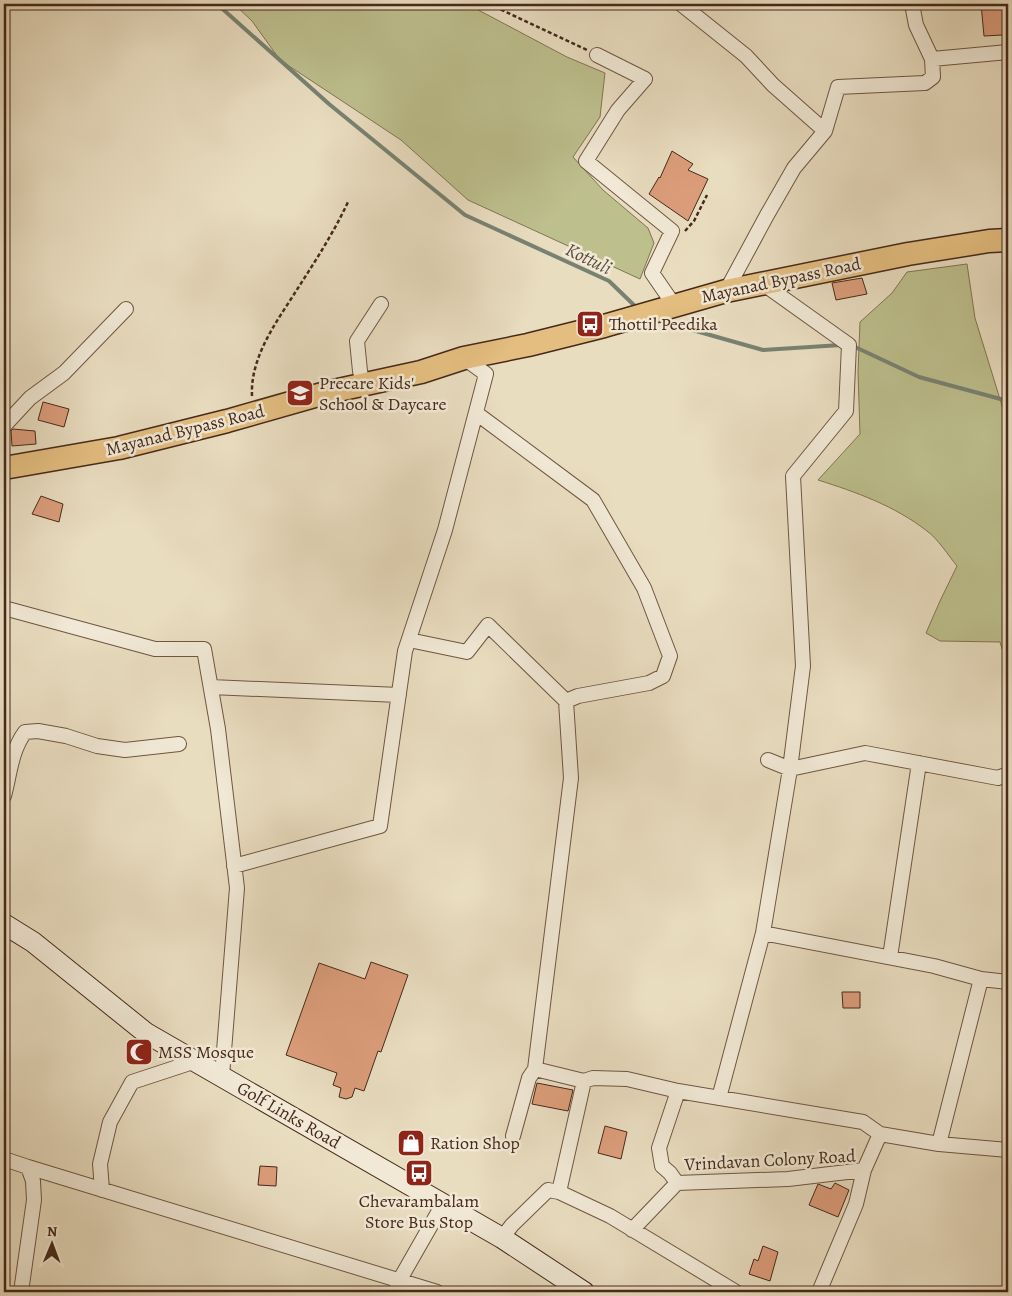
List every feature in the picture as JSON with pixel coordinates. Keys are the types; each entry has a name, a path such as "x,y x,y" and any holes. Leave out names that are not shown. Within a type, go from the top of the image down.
{"main road":[{"name":"Mayanad Bypass Road","path":"4,468 119,448 254,414 329,392 421,372 464,358 528,345 604,326 726,291 908,254 989,241 1008,240"},
{"name":"Golf Links Road","path":"4,924 33,942 146,1032 502,1238 584,1292"}],"street":[{"path":"681,4 746,56 773,85 825,131"},
{"path":"726,291 794,168 825,131 838,87 925,83 933,77 932,59 916,25 912,4"},
{"path":"932,59 1008,52"},
{"path":"598,55 645,79 618,110 589,156 672,232 652,273 672,305"},
{"path":"719,1098 763,933 790,769 803,666 793,476 846,411 849,345 762,283"},
{"path":"363,384 357,341 381,304"},
{"path":"4,426 30,398 64,373 126,309"},
{"path":"234,866 380,826 406,651 445,530 486,374 464,358"},
{"path":"476,412 593,500 644,588 670,656 663,676 648,683 578,696 566,701"},
{"path":"4,608 156,649 204,649 218,729 237,888 222,1076"},
{"path":"409,640 467,652 488,625 566,701 571,778 535,1069 529,1078 513,1136"},
{"path":"211,687 399,695"},
{"path":"4,796 17,743 25,732 38,731 66,736 97,746 125,750 179,744"},
{"path":"768,760 790,769 865,753 998,778 1008,774"},
{"path":"890,957 919,763"},
{"path":"763,933 934,966 981,979 1008,982"},
{"path":"940,1144 981,979"},
{"path":"102,1190 100,1164 110,1122 132,1082 196,1061"},
{"path":"535,1069 584,1081 593,1078 626,1080 678,1091 863,1122 880,1134 940,1144 1008,1150"},
{"path":"559,1192 584,1081"},
{"path":"677,1183 662,1166 659,1148 678,1091"},
{"path":"864,1170 880,1134"},
{"path":"4,1159 398,1286 437,1292"},
{"path":"21,1292 34,1200 33,1181 28,1167"},
{"name":"Vrindavan Colony Road","path":"632,1230 677,1183 788,1179 864,1170 856,1204 819,1292"},
{"path":"502,1238 512,1225 548,1190 559,1192 610,1216 736,1292"},
{"path":"398,1286 443,1204"}],"path":[{"path":"489,4 598,55"},
{"path":"672,232 684,232 694,221 707,195"},
{"path":"254,414 252,392 255,367 268,337 337,226 348,202"}],"green space":[{"path":"234,4 467,4 567,57 605,73 600,117 573,157 603,190 648,228 654,243 640,279 468,200 401,140 280,60 252,21"},
{"path":"967,264 975,318 1008,422 1008,669 1000,642 940,641 926,633 957,566 935,538 915,522 888,507 818,480 860,434 858,372 860,322 892,293 907,272"}],"building":[{"path":"981,4 1003,4 1003,35 984,36"},
{"path":"672,151 693,164 688,170 708,179 688,221 649,194 660,178"},
{"path":"862,278 867,294 836,300 832,283"},
{"path":"43,402 69,409 64,427 38,420"},
{"path":"13,429 35,431 36,444 12,446 11,431"},
{"path":"41,496 63,504 59,522 32,514"},
{"path":"371,962 408,975 381,1052 378,1051 364,1091 355,1088 352,1097 346,1099 339,1097 341,1088 333,1085 337,1073 286,1055 319,963 365,979"},
{"path":"842,992 860,992 860,1008 843,1008"},
{"path":"537,1083 573,1090 568,1111 532,1104"},
{"path":"605,1126 627,1132 621,1159 598,1153"},
{"path":"260,1166 277,1167 276,1186 258,1185"},
{"path":"835,1183 849,1190 838,1217 809,1205 818,1184 831,1189"},
{"path":"763,1246 778,1252 770,1281 749,1274 754,1259 758,1261"}],"waterway":[{"name":"Kottuli","path":"217,4 329,104 465,215 609,281 637,308"},
{"name":"Kottuli","path":"657,320 763,350 841,345"},
{"name":"Kottuli","path":"853,346 919,377 1008,401"}],"place":[{"name":"Thottil Peedika","path":"590,324"},
{"name":"Precare Kids' School & Daycare","path":"300,393"},
{"name":"MSS Mosque","path":"139,1052"},
{"name":"Ration Shop","path":"411,1143"},
{"name":"Chevarambalam Store Bus Stop","path":"419,1173"}]}
